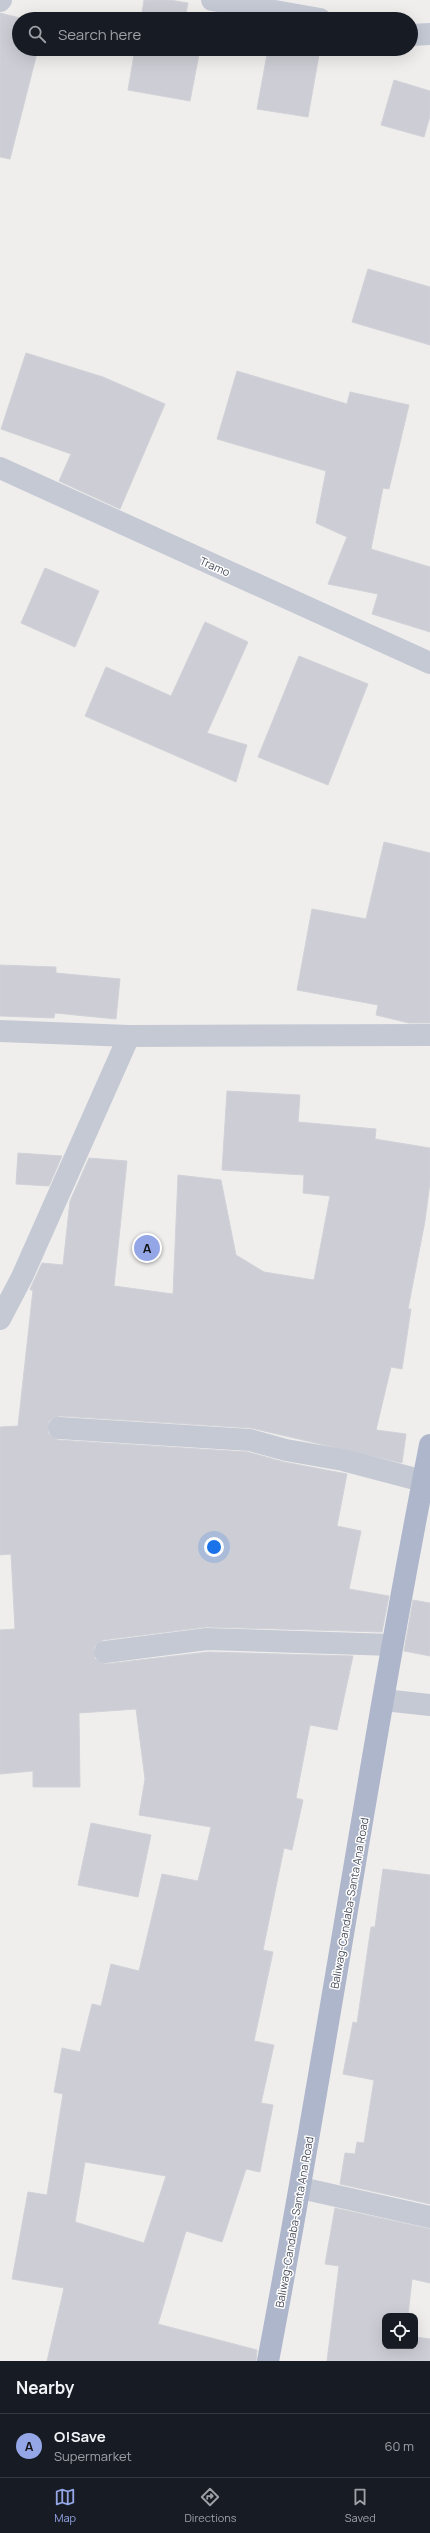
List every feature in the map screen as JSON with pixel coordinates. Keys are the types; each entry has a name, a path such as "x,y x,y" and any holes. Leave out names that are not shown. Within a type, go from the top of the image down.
{"main road":[{"name":"Baliwag-Candaba-Santa Ana Road","path":"268,2361 301,2188 384,1700 392,1645 430,1445"}],"street":[{"path":"212,0 280,12"},
{"path":"418,35 430,34"},
{"name":"Tramo","path":"0,468 430,663"},
{"path":"0,1031 129,1036 430,1035"},
{"path":"0,1319 22,1277 129,1036"},
{"path":"59,1428 250,1440 286,1450 343,1460 423,1481"},
{"path":"105,1652 207,1639 392,1645"},
{"path":"384,1700 430,1705"},
{"path":"301,2188 430,2218"}],"building":[{"path":"144,0 170,0 188,3 186,12 142,12"},
{"path":"0,13 12,16 12,56 36,56 10,159 0,157"},
{"path":"134,56 199,56 190,101 128,90"},
{"path":"267,56 319,56 308,117 257,109"},
{"path":"394,80 430,91 430,116 424,137 381,125"},
{"path":"368,269 430,287 430,345 352,322"},
{"path":"26,353 103,377 165,404 120,509 59,481 71,454 1,429"},
{"path":"237,371 347,404 350,392 409,405 389,489 383,488 371,549 430,567 430,632 372,614 378,594 328,584 347,537 316,523 326,471 217,439"},
{"path":"45,568 99,591 75,647 21,623"},
{"path":"205,622 248,642 207,733 247,745 236,782 85,716 106,667 171,696"},
{"path":"299,656 368,684 328,785 258,757"},
{"path":"384,842 430,853 430,1023 409,1023 376,1015 378,1005 297,990 312,909 366,919"},
{"path":"0,965 56,967 56,973 120,979 116,1019 55,1013 54,1018 0,1016"},
{"path":"227,1091 300,1095 298,1122 376,1129 375,1139 430,1148 430,1182 425,1221 408,1309 411,1309 402,1369 391,1367 376,1430 406,1434 402,1463 251,1428 60,1416 49,1421 48,1433 58,1440 248,1452 284,1462 347,1474 337,1526 361,1531 349,1589 389,1596 382,1632 206,1627 103,1640 94,1647 95,1659 106,1664 208,1652 353,1656 337,1730 310,1725 296,1798 303,1800 292,1850 284,1848 263,1950 273,1952 254,2041 274,2045 261,2103 273,2105 260,2172 246,2169 222,2242 186,2231 158,2324 257,2350 256,2361 47,2361 64,2288 12,2279 28,2192 47,2195 63,2094 54,2092 62,2048 80,2052 92,2004 101,2006 111,1964 139,1971 162,1874 198,1881 211,1827 139,1815 145,1779 136,1709 79,1713 80,1787 33,1787 33,1771 0,1774 0,1630 15,1629 11,1554 0,1555 0,1427 18,1426 33,1290 30,1290 42,1263 63,1265 70,1201 89,1158 127,1161 114,1286 173,1294 178,1175 221,1180 236,1255 264,1272 314,1280 330,1196 303,1193 304,1175 222,1170","holes":["85,2162 166,2176 144,2243 75,2222"]},
{"path":"18,1153 62,1156 49,1186 16,1184"},
{"path":"413,1600 430,1603 430,1656 404,1651"},
{"path":"91,1823 151,1835 138,1897 78,1885"},
{"path":"383,1869 430,1875 430,2204 340,2184 345,2153 355,2154 357,2142 364,2143 374,2080 343,2074 353,2022 357,2023 371,1927 375,1927"},
{"path":"335,2208 430,2229 430,2283 412,2279 408,2313 382,2313 382,2349 418,2349 418,2337 430,2339 430,2361 327,2361 339,2266 325,2264"}],"place":[{"name":"O!Save","path":"147,1248"}]}
